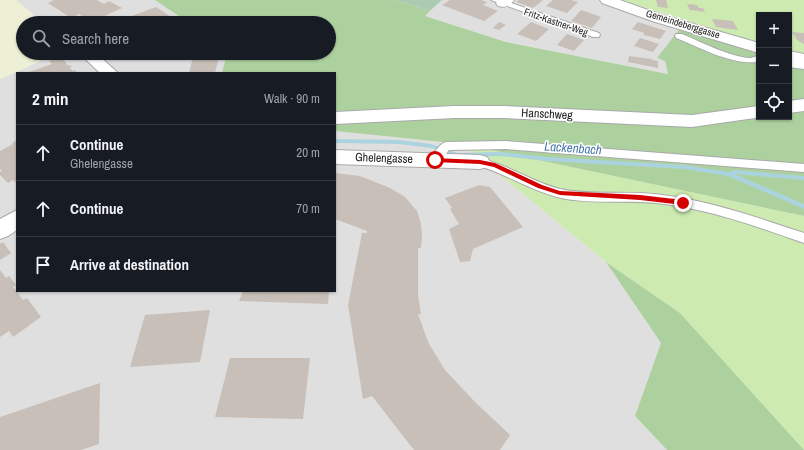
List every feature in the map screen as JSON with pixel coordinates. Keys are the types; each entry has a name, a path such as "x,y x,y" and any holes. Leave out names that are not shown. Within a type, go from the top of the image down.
{"street":[{"name":"Gemeindeberggasse","path":"607,0 756,50"},
{"path":"792,57 804,59"},
{"path":"95,60 109,72"},
{"path":"792,107 804,105"},
{"name":"Hanschweg","path":"336,118 454,112 504,112 692,121 756,112"},
{"name":"Ghelengasse","path":"336,157 440,153 480,162"},
{"path":"0,230 16,220"}],"lane":[{"name":"Fritz-Kastner-Weg","path":"502,1 596,35"},
{"path":"679,36 731,58 747,61 756,60"},
{"path":"792,64 804,66"},
{"path":"440,153 506,145 804,168"},
{"path":"480,162 495,165 540,186 560,193 640,197 705,207 725,212 804,238"}],"shaded area":[{"path":"16,0 155,0 179,16 35,16"},
{"path":"442,0 622,0 756,43 756,44 657,58 665,61 668,74 506,42 425,16"},
{"path":"42,60 225,60 222,72 16,72 16,292 336,292 336,131 462,144 606,262 662,343 635,416 667,450 0,450 0,79"}],"green space":[{"path":"0,0 16,0 35,16 16,16 16,60 42,60 0,79"},
{"path":"155,0 395,0 430,11 425,16 506,42 668,74 665,61 657,58 679,30 756,50 756,120 792,120 792,52 804,54 804,216 462,144 336,131 336,72 222,72 225,60 336,60 336,16 179,16"},
{"path":"395,0 442,0 430,11"},
{"path":"622,0 804,0 804,54 792,52 792,12 756,12 756,43"},
{"path":"462,144 804,216 804,450 680,313 606,262"},
{"path":"606,262 680,313 804,450 667,450 635,416 661,343"}],"building":[{"path":"54,0 97,0 104,4 109,1 122,8 104,16 82,16 79,14 75,16 68,16 48,3"},
{"path":"450,0 481,0 487,2 483,5 498,11 484,21 442,5"},
{"path":"519,0 543,0 533,8 516,2"},
{"path":"553,0 571,0 578,2 567,13 546,6"},
{"path":"656,0 666,0 668,8 658,7"},
{"path":"687,4 697,5 699,8 703,8 705,12 690,10"},
{"path":"156,7 170,16 132,16"},
{"path":"581,10 601,17 592,28 571,21"},
{"path":"712,19 733,21 738,30 716,27"},
{"path":"499,22 506,25 499,30 493,28"},
{"path":"531,22 549,29 536,41 517,34"},
{"path":"638,22 666,31 660,39 644,35 644,33 632,29"},
{"path":"792,32 804,33 804,44 797,40"},
{"path":"567,34 584,40 574,51 557,45"},
{"path":"640,38 659,44 653,52 634,46"},
{"path":"629,56 658,61 658,68 628,62"},
{"path":"64,60 67,63 65,64 72,66 70,68 77,72 29,72 52,64 49,61"},
{"path":"192,60 218,60 215,72 189,72"},
{"path":"16,141 16,183 13,180 8,183 0,175 0,172 2,171 0,169 0,151 13,144 12,143"},
{"path":"336,173 360,176 390,188 405,197 417,211 421,224 422,236 421,248 418,248 418,295 421,314 418,314 429,344 445,370 474,401 510,435 500,450 414,450 372,396 363,399 348,305 362,233 367,233 367,231 336,219"},
{"path":"479,185 490,187 523,227 473,249 470,261 460,262 449,229 459,224 450,209 452,208 445,198"},
{"path":"3,242 11,253 0,260 0,244"},
{"path":"0,270 6,278 9,276 16,285 13,287 16,292 23,300 27,298 41,317 13,337 9,331 0,337"},
{"path":"243,292 329,292 328,304 239,301"},
{"path":"210,310 200,362 130,367 145,315"},
{"path":"230,358 310,358 303,419 215,417"},
{"path":"100,383 99,444 81,450 0,450 0,417"}],"waterway":[{"name":"Lackenbach","path":"336,141 399,142 431,146 458,155 500,154 547,159 684,167 729,174"},
{"path":"729,174 734,172 804,178"},
{"name":"Lackenbach","path":"729,174 804,207"}],"route":[{"path":"435,160 480,162 495,165 549,190 571,195 640,197 683,203"}]}
